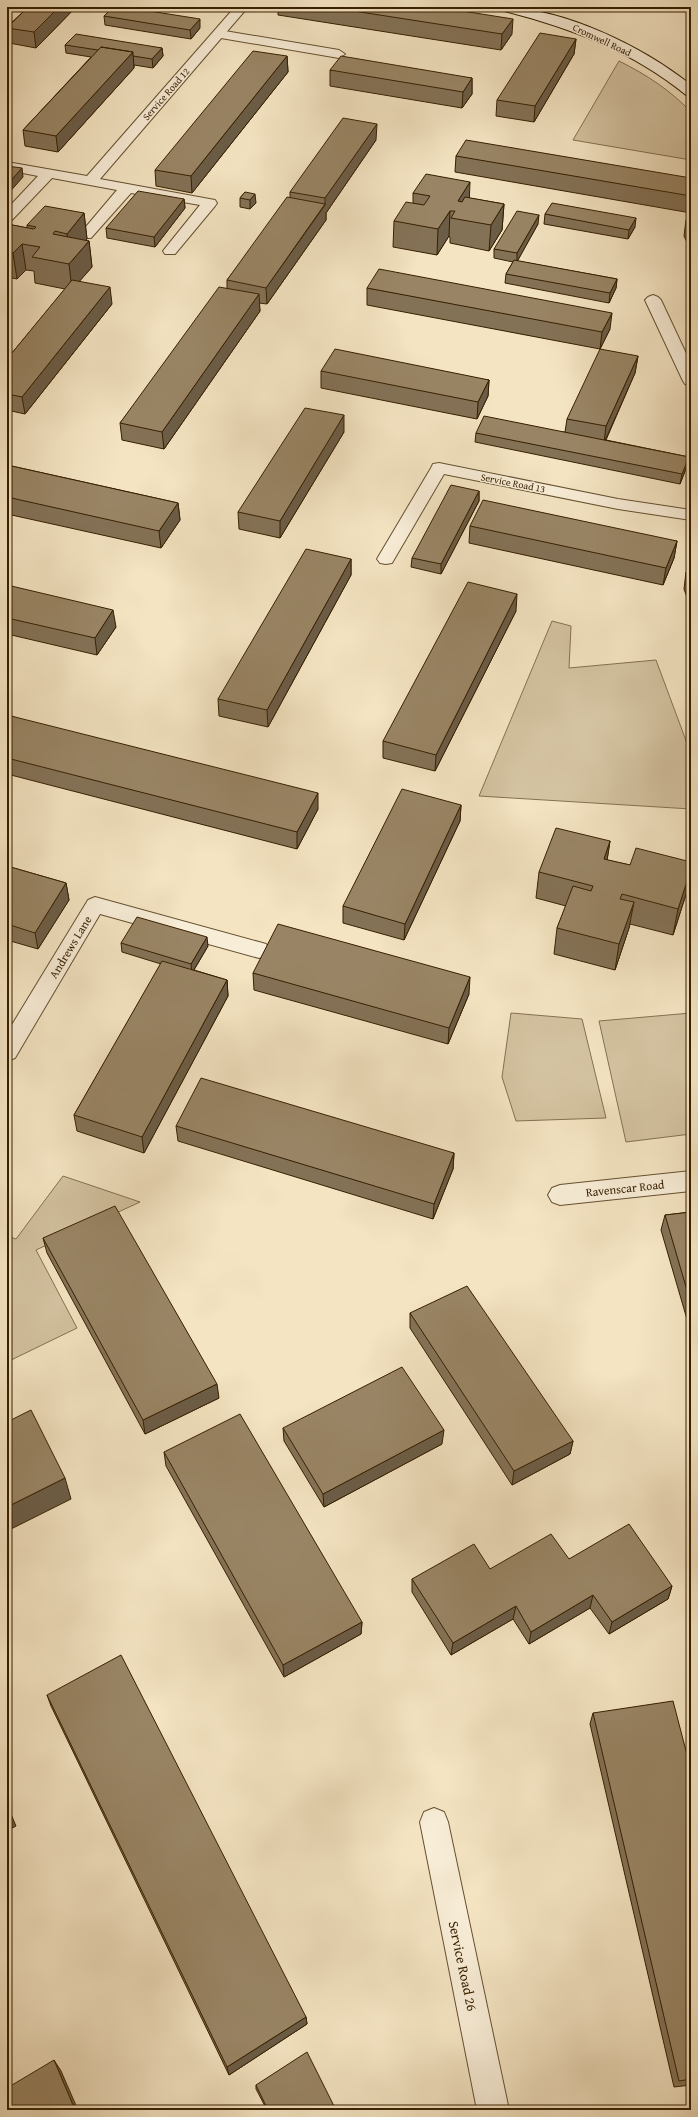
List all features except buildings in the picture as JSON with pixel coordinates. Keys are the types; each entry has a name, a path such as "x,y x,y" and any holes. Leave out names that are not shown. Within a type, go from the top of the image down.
{"street":[{"name":"Service Road 12","path":"90,181 242,7"},
{"name":"Cromwell Road","path":"504,7 545,16 597,36 643,59 691,92"},
{"path":"219,34 340,54"},
{"path":"7,166 210,203 170,251"},
{"path":"7,217 49,173"},
{"path":"86,235 128,188"},
{"path":"653,300 691,381"},
{"name":"Service Road 13","path":"386,559 439,468 618,504 691,515"},
{"name":"Andrews Lane","path":"7,1052 95,905 259,950"},
{"name":"Ravenscar Road","path":"560,1195 691,1181"},
{"name":"Service Road 26","path":"434,1822 493,2110"}],"shaded area":[{"path":"619,61 658,84 691,112 691,160 573,140"},
{"path":"552,621 571,626 569,668 656,660 691,754 691,809 479,796"},
{"path":"511,1013 582,1019 606,1118 516,1121 502,1077"},
{"path":"691,1013 691,1134 626,1142 599,1021"},
{"path":"63,1176 140,1202 36,1250 77,1328 7,1362 7,1236 16,1239"}]}
